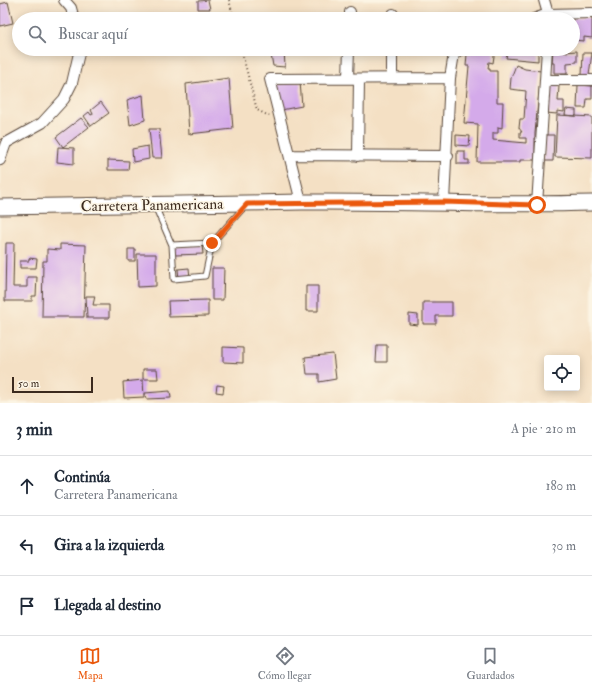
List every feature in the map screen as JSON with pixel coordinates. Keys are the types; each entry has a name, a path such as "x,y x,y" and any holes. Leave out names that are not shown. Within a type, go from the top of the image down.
{"main road":[{"name":"Carretera Panamericana","path":"0,207 301,202 444,202 537,205 592,204"}],"street":[{"path":"64,0 71,8 72,12"},
{"path":"544,0 547,12"},
{"path":"580,14 592,13"},
{"path":"0,160 6,143 42,123 64,99 72,83 78,56"},
{"path":"348,78 349,56"},
{"path":"392,56 392,78"},
{"path":"444,202 448,156 450,78 454,56"},
{"path":"537,205 547,56"},
{"path":"301,202 291,155 270,79 450,78"},
{"path":"358,156 359,79"},
{"path":"545,80 592,80"},
{"path":"291,155 448,156"}],"lane":[{"path":"154,205 172,244 174,279 205,276 212,243 247,204"},
{"path":"172,244 212,243"}],"path":[{"path":"229,0 232,12"},
{"path":"243,56 256,110 282,122"}],"building":[{"path":"208,0 210,9 198,9 198,1"},
{"path":"8,2 12,23 0,26 0,4"},
{"path":"580,18 592,18 592,38 584,37 584,41 580,41"},
{"path":"583,53 592,53 589,75 582,75"},
{"path":"271,56 284,56 285,67 273,66"},
{"path":"467,56 494,56 493,63 489,62 488,68 490,68 490,71 497,71 497,102 503,102 502,128 498,127 498,133 493,133 493,140 526,143 526,138 520,138 520,132 522,132 519,128 520,119 524,119 526,91 510,89 511,78 516,65 525,69 541,71 535,133 535,160 520,160 520,162 477,162 478,124 464,123 469,66 466,66"},
{"path":"506,56 538,56 538,61 506,58"},
{"path":"552,56 577,56 577,62 567,63 567,73 554,73 554,63 552,63"},
{"path":"229,78 233,129 189,134 186,84"},
{"path":"300,82 302,106 281,110 277,84"},
{"path":"548,85 559,86 558,101 564,101 564,112 557,111 557,114 546,113"},
{"path":"578,85 592,86 592,99 587,99 586,108 577,108"},
{"path":"143,95 145,120 130,125 127,100"},
{"path":"101,102 109,113 91,126 84,116 89,112 91,115 93,114 91,110"},
{"path":"566,109 576,110 576,116 565,115"},
{"path":"557,115 592,117 592,158 555,157"},
{"path":"81,118 89,127 63,147 56,137"},
{"path":"149,129 159,129 162,158 152,158"},
{"path":"456,135 470,136 469,146 456,145"},
{"path":"545,135 554,135 553,161 544,161"},
{"path":"148,146 149,159 133,162 132,149"},
{"path":"58,147 74,148 74,164 57,162"},
{"path":"457,151 465,151 465,160 469,160 469,164 457,164"},
{"path":"108,160 129,161 128,170 108,170"},
{"path":"6,243 14,243 13,287 27,287 27,277 37,277 36,296 32,296 32,301 5,301"},
{"path":"60,244 86,245 84,317 42,317 43,261 47,261 47,249 60,250"},
{"path":"202,245 203,254 175,255 174,247"},
{"path":"128,249 135,249 135,261 128,261"},
{"path":"137,254 156,254 156,286 138,287"},
{"path":"29,258 37,259 36,268 20,268 20,261 29,261"},
{"path":"189,268 190,278 179,279 178,269"},
{"path":"212,268 224,268 223,300 212,300"},
{"path":"306,286 318,286 318,311 306,311"},
{"path":"86,296 95,296 93,305 109,305 109,318 87,318"},
{"path":"208,300 208,316 169,317 168,301"},
{"path":"423,302 452,302 452,316 436,316 436,324 423,324"},
{"path":"409,314 418,315 418,325 409,324"},
{"path":"377,345 387,345 387,362 376,362"},
{"path":"223,347 243,348 243,363 223,362"},
{"path":"333,354 336,379 319,382 319,374 307,374 305,357"},
{"path":"143,369 157,369 158,379 143,379"},
{"path":"143,380 144,397 124,398 123,382"},
{"path":"217,385 224,386 223,393 216,392"},
{"path":"170,391 171,398 146,399 145,393"}],"route":[{"path":"212,243 247,204 301,202 444,202 537,205"}]}
